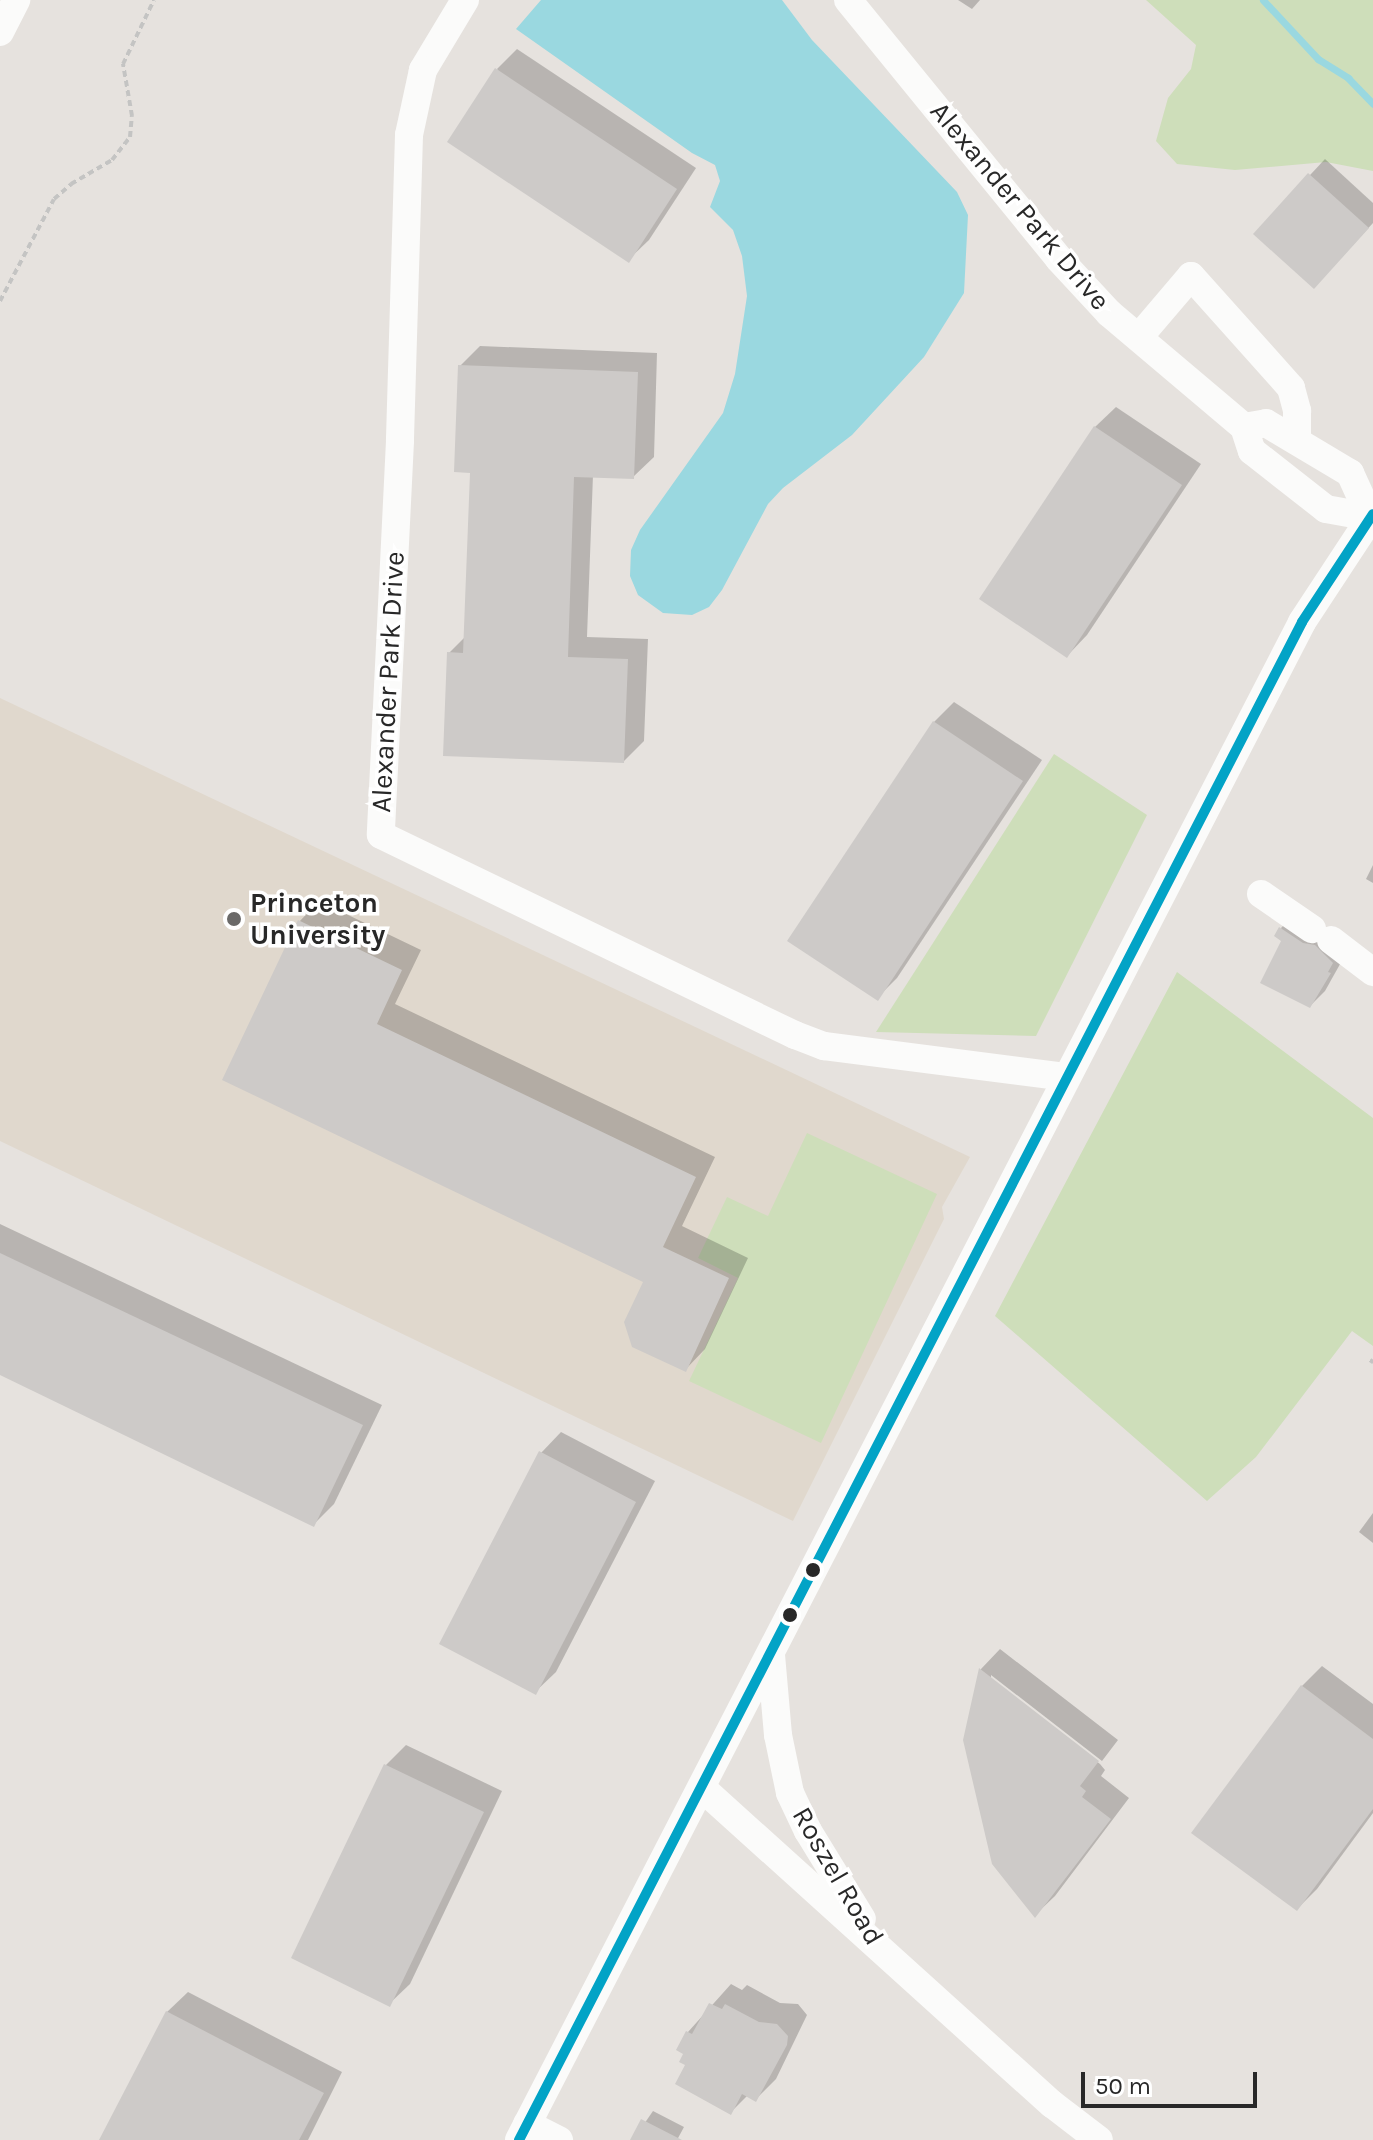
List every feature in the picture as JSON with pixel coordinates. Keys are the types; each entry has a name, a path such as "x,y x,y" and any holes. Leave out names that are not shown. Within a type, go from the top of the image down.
{"street":[{"path":"0,32 16,0"},
{"name":"Alexander Park Drive","path":"465,0 423,70 409,135 400,441 381,835 795,1035 824,1046 1065,1077"},
{"name":"Alexander Park Drive","path":"848,0 1059,259 1109,313 1244,427 1252,451 1326,509 1371,516"},
{"path":"1139,337 1191,276 1291,388 1297,411 1297,440"},
{"path":"559,2140 523,2132 1302,622 1371,516 1350,473 1266,423 1244,427"},
{"path":"1261,894 1373,972"},
{"name":"Roszel Road","path":"771,1655 780,1755 793,1802 884,1954"},
{"name":"Roszel Road","path":"702,1788 1052,2104 1099,2140"}],"path":[{"path":"0,301 54,199 71,184 112,160 130,137 132,116 123,64 154,0"}],"shaded area":[{"name":"Princeton University","path":"0,698 970,1157 942,1207 944,1219 793,1521 0,1141"}],"green space":[{"path":"1146,0 1373,0 1373,171 1326,162 1235,170 1177,164 1156,141 1168,98 1191,69 1196,45"},
{"path":"1054,754 1147,815 1036,1036 876,1032"},
{"path":"1177,972 1373,1118 1373,1346 1352,1331 1256,1457 1207,1501 995,1316"},
{"path":"807,1133 937,1194 821,1443 689,1381 738,1278 698,1258 727,1197 768,1216"}],"water":[{"path":"541,0 782,0 812,40 957,192 968,215 964,293 924,357 852,435 783,488 768,504 722,590 709,607 692,615 663,613 638,595 630,576 631,550 640,530 723,413 735,374 747,296 742,256 733,230 710,207 720,181 715,165 692,153 516,29"}],"building":[{"path":"495,68 677,189 629,263 447,142"},
{"path":"1308,173 1369,228 1314,289 1253,234"},
{"path":"458,365 638,372 634,479 574,477 568,657 628,659 624,763 443,756 447,652 463,653 470,473 454,472"},
{"path":"1094,426 1182,485 1067,658 979,599"},
{"path":"933,721 1023,781 878,1001 787,941"},
{"path":"298,920 402,970 377,1024 696,1177 663,1247 729,1278 686,1372 632,1347 624,1322 643,1282 222,1080"},
{"path":"1279,927 1303,943 1315,945 1333,963 1328,972 1331,973 1310,1008 1260,983 1281,941 1274,936"},
{"path":"0,1253 363,1425 314,1527 0,1375"},
{"path":"539,1451 636,1502 536,1695 439,1644"},
{"path":"979,1668 1099,1761 1080,1786 1086,1791 1082,1797 1111,1819 1035,1918 992,1864 963,1740"},
{"path":"1301,1685 1373,1739 1373,1809 1297,1911 1191,1833"},
{"path":"384,1764 484,1812 390,2007 291,1958"},
{"path":"709,2003 722,2009 725,2004 759,2022 777,2024 788,2036 787,2045 756,2102 742,2094 731,2115 675,2084 685,2065 679,2062 683,2054 676,2050 686,2031 692,2034"},
{"path":"166,2011 324,2093 299,2140 99,2140"},
{"path":"641,2119 682,2140 630,2140"}],"waterway":[{"path":"1263,0 1318,59 1348,78 1373,104"}],"transit line":[{"path":"519,2140 1302,622 1373,514"}],"place":[{"name":"Princeton University","path":"234,919"}]}
